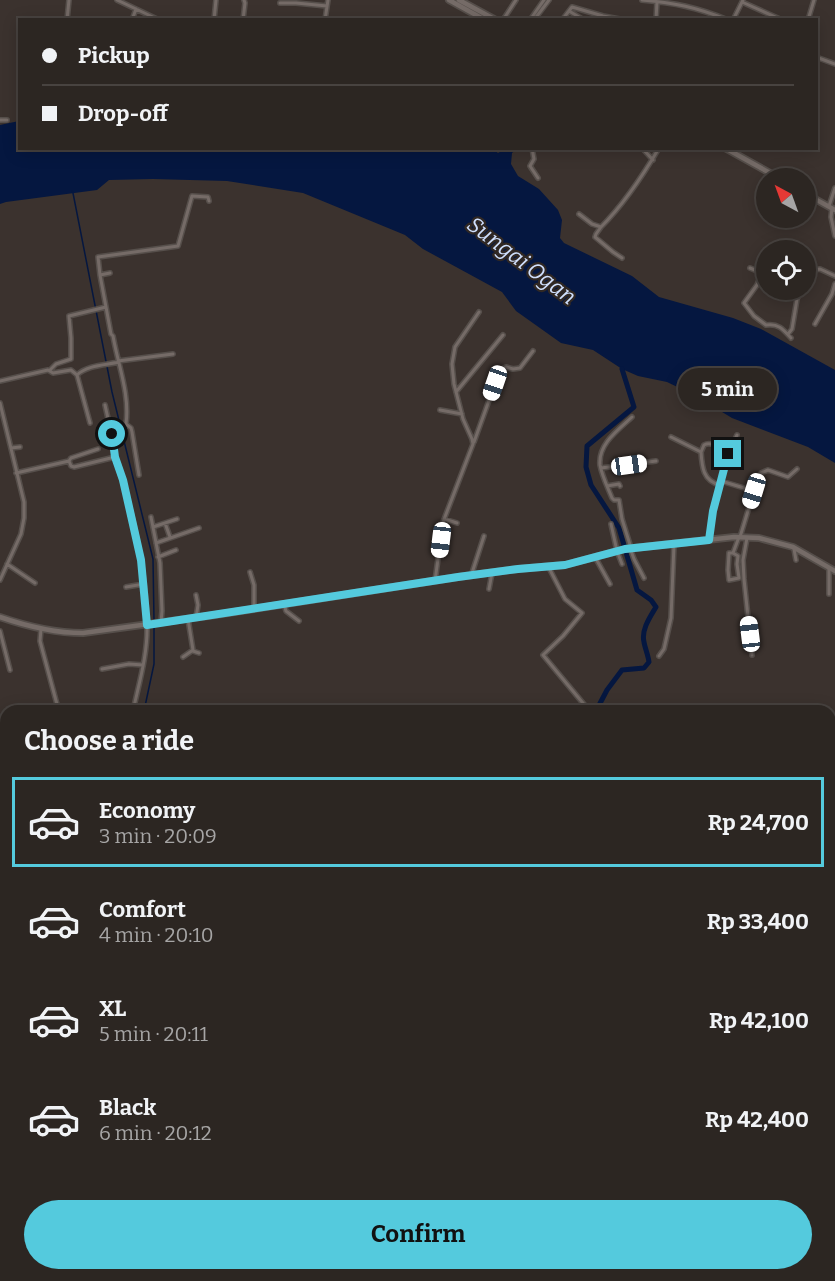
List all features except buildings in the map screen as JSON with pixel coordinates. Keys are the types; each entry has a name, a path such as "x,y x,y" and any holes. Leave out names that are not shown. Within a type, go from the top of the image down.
{"street":[{"path":"67,18 69,0"},
{"path":"117,0 155,18"},
{"path":"214,18 216,0"},
{"path":"243,18 244,0"},
{"path":"325,18 328,0"},
{"path":"449,0 481,18"},
{"path":"459,0 492,18"},
{"path":"504,18 516,0"},
{"path":"534,18 547,0"},
{"path":"642,0 693,7 723,18"},
{"path":"809,18 814,0"},
{"path":"656,18 657,1"},
{"path":"734,18 743,1 778,18"},
{"path":"280,3 327,6"},
{"path":"564,18 574,7 614,18"},
{"path":"133,18 136,9"},
{"path":"569,11 581,18"},
{"path":"818,58 835,64"},
{"path":"0,120 7,120"},
{"path":"532,150 534,159 530,166 538,178"},
{"path":"644,150 653,159"},
{"path":"622,258 596,237 597,232 637,184 658,150"},
{"path":"729,150 760,168"},
{"path":"835,188 831,217 835,237"},
{"path":"139,475 131,428 126,424 126,395 105,307 99,257 178,246 192,196 208,197 209,201"},
{"path":"816,199 832,208"},
{"path":"579,214 594,225 601,227"},
{"path":"750,268 756,270"},
{"path":"816,270 820,269 835,276"},
{"path":"100,274 110,273"},
{"path":"815,324 835,284"},
{"path":"744,303 756,286"},
{"path":"740,299 765,325 774,324 791,338"},
{"path":"788,334 792,329 797,300"},
{"path":"0,381 50,370 56,364 71,359 68,316 105,307"},
{"path":"473,444 456,392 452,373 452,356 455,347 479,312"},
{"path":"456,392 503,335"},
{"path":"435,581 444,519 500,370 506,367 520,368 533,351"},
{"path":"77,375 80,371 117,362 173,354"},
{"path":"50,370 53,374 71,370 77,375 90,423"},
{"path":"105,405 115,457 123,480 141,560 149,625 134,705"},
{"path":"0,406 24,502 21,534 0,580"},
{"path":"440,410 462,414"},
{"path":"622,564 625,549 619,500 612,499 600,463 606,443 632,417"},
{"path":"709,540 713,511 728,454 737,435"},
{"path":"671,437 701,452"},
{"path":"728,454 709,443 704,445 701,452 703,471 707,479 713,483 754,491"},
{"path":"11,448 20,447"},
{"path":"16,473 69,462 71,459 98,449"},
{"path":"69,462 74,467 115,457"},
{"path":"601,468 656,461"},
{"path":"733,553 738,556 739,578 729,580 729,554 733,553 740,537 760,474 768,470 787,477 797,469"},
{"path":"607,486 620,484 620,486"},
{"path":"151,517 160,563 162,611 160,623"},
{"path":"153,527 177,519"},
{"path":"444,519 457,523"},
{"path":"165,523 171,544"},
{"path":"611,524 644,578"},
{"path":"156,543 199,528"},
{"path":"471,576 484,536"},
{"path":"0,618 70,633 83,633 435,581 565,565 625,549 740,537 759,538 793,547 835,571"},
{"path":"747,537 743,560 752,655"},
{"path":"659,656 664,649 671,620 674,544"},
{"path":"793,547 796,560"},
{"path":"158,557 176,550"},
{"path":"595,557 610,584"},
{"path":"7,564 35,583"},
{"path":"549,566 565,599 582,613 543,655 585,705"},
{"path":"828,567 829,594"},
{"path":"250,572 254,585 254,608"},
{"path":"489,589 492,573"},
{"path":"126,587 144,584"},
{"path":"196,595 198,605 196,618"},
{"path":"284,604 286,611 299,621"},
{"path":"188,619 193,651"},
{"path":"41,627 40,641 57,705"},
{"path":"0,632 10,670"},
{"path":"183,657 193,651 199,653"},
{"path":"102,669 129,664 143,665"}],"water":[{"name":"Sungai Ogan","path":"18,121 18,150 494,150 498,153 503,150 516,150 512,153 511,164 518,176 539,189 558,210 562,220 560,238 564,243 632,276 659,297 733,318 761,329 835,370 835,463 808,447 732,418 667,382 638,376 622,369 593,350 561,343 516,311 502,292 423,249 405,235 303,193 227,181 109,180 97,190 0,204 0,125"}],"waterway":[{"path":"72,191 112,392 153,559 154,621"},
{"path":"599,705 622,670 644,668 649,662 643,637 656,607 651,600 637,590 619,528 591,485 586,467 587,446 634,407 622,369"},
{"path":"145,705 154,664 154,626"}],"route":[{"path":"112,434 115,457 123,480 141,560 147,625 458,577 565,565 625,549 709,540 713,511 728,454"}]}
